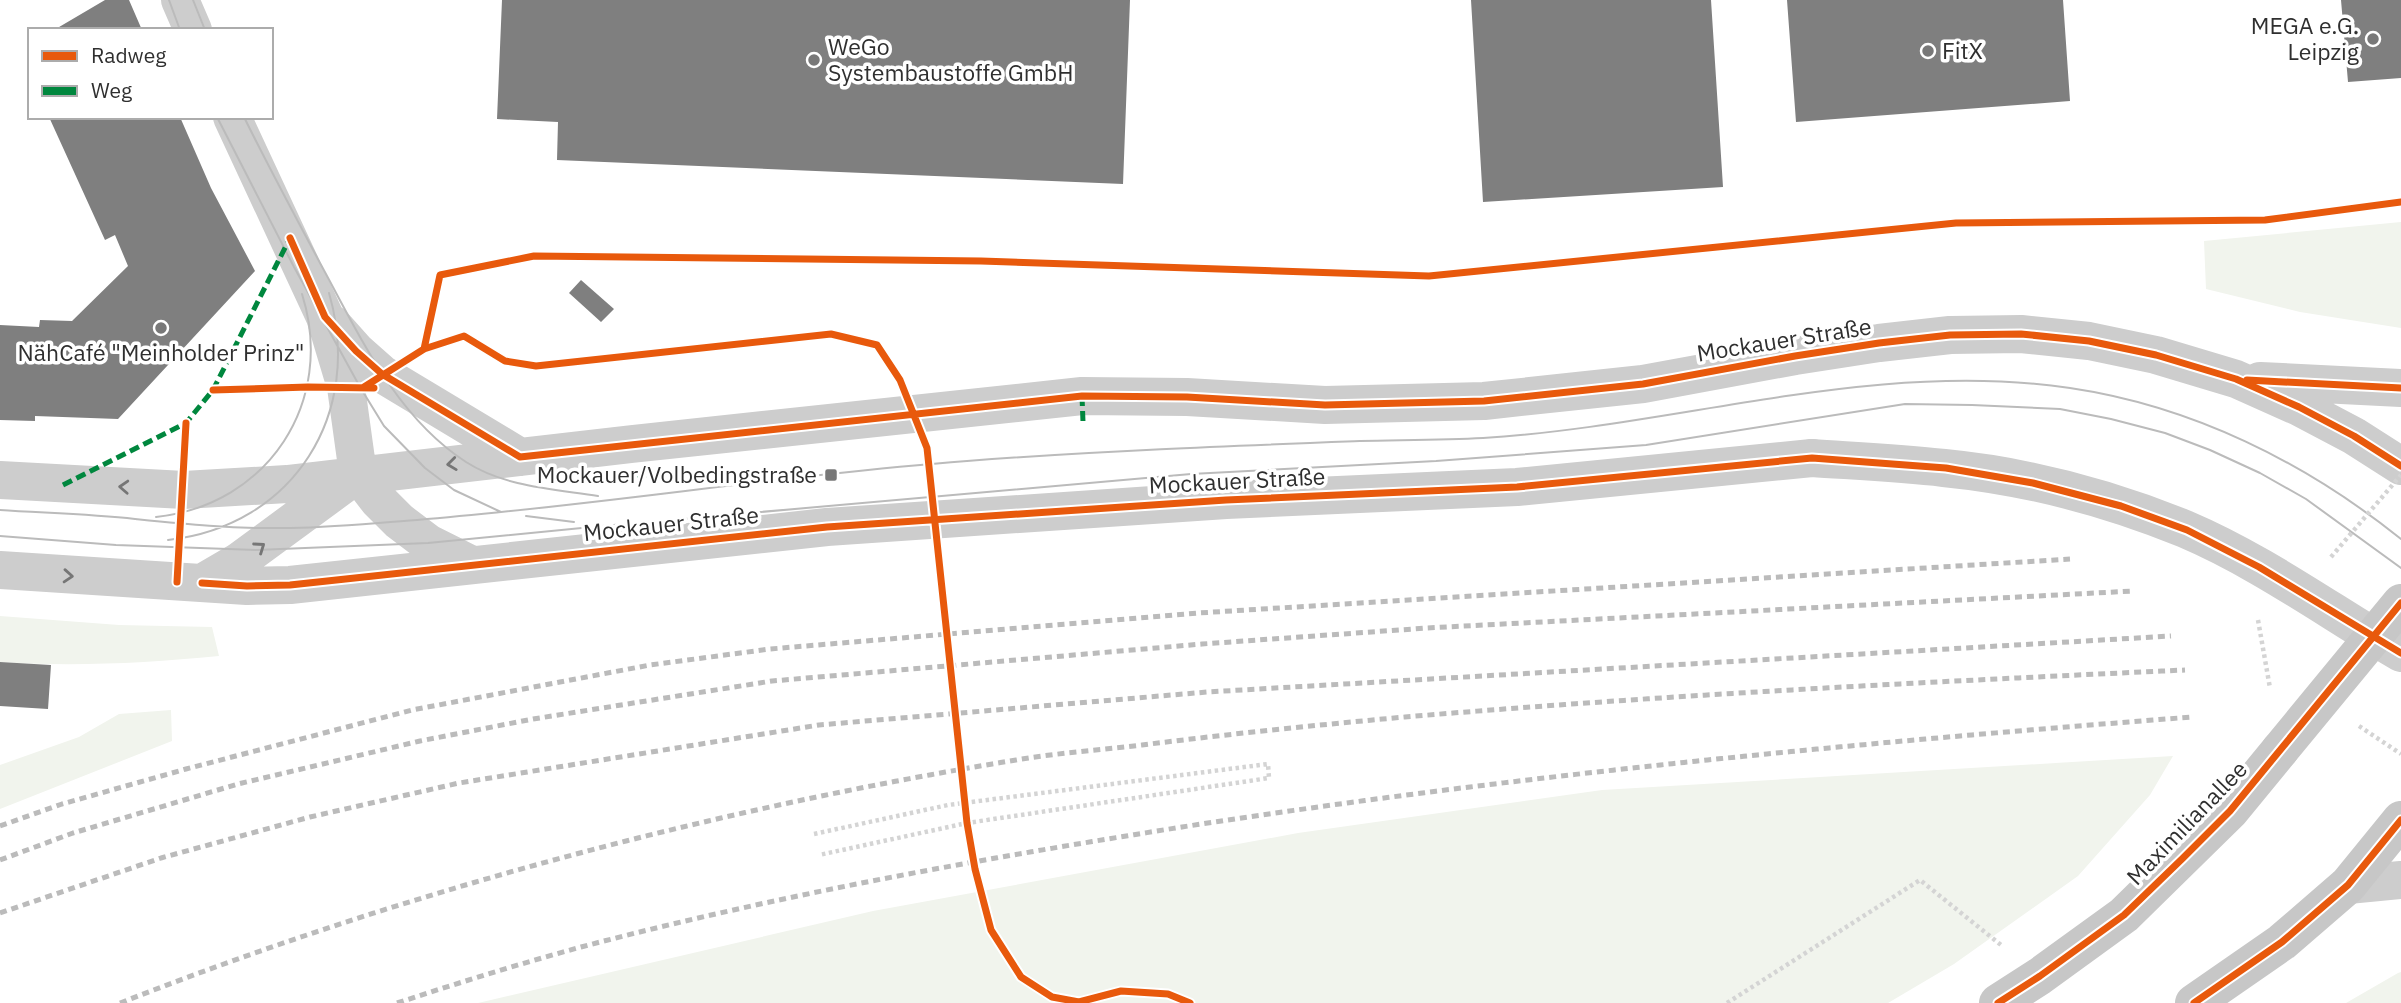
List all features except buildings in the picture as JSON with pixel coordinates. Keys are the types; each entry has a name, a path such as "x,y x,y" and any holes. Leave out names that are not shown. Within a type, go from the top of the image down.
{"main road":[{"path":"180,0 192,28"},
{"path":"233,119 325,317 346,387 358,474 399,521 428,544 470,564"},
{"path":"325,317 356,351 383,374 520,457"},
{"name":"Mockauer Straße","path":"0,480 184,490 287,484 358,474 1082,396 1187,397 1325,405 1484,401 1643,384 1795,356 1950,335 2021,334 2089,341 2156,355 2236,379 2310,412 2401,466"},
{"path":"2236,379 2401,388"},
{"name":"Mockauer Straße","path":"0,570 247,586 290,585 827,527 1226,500 1517,487 1812,458 1947,468 2033,483 2121,506 2187,530 2274,576 2387,645"},
{"path":"202,583 276,536 358,474"},
{"name":"Maximilianallee","path":"1998,1003 2124,915 2230,811 2280,750 2387,645 2401,603"},
{"path":"2194,1003 2282,942 2348,885 2401,820"},
{"path":"2348,885 2401,880"}],"path":[{"path":"2280,750 2256,606 2274,576 2330,558 2401,475"},
{"path":"814,834 948,805 1268,764 1269,778 967,823 819,855"},
{"path":"1727,1003 1920,880 2040,976"}],"shaded area":[{"path":"2401,222 2401,328 2300,312 2206,289 2204,241"},
{"path":"0,616 119,625 212,627 219,656 110,664 0,662"},
{"path":"171,710 172,741 0,809 0,765 79,737 119,714"},
{"path":"2173,756 2150,795 2078,876 1954,964 1888,1003 478,1003 873,911 1298,833 1602,790"},
{"path":"2401,972 2401,1003 2346,1003 2398,973"}],"tram line":[{"path":"169,0 179,28"},
{"path":"193,0 204,28"},
{"path":"218,119 294,267 384,426 425,468 454,490 501,512"},
{"path":"245,119 365,345 399,398 419,421 441,443 466,462 497,477 530,486 598,496"},
{"path":"168,540 213,530 251,512 284,487 309,456 327,420 336,380 337,337 329,293"},
{"path":"156,517 196,508 231,492 260,470 284,442 300,409 309,373 310,334 302,294"},
{"path":"0,510 226,527 333,526 486,514 829,474 967,461 1213,447 1483,438 1630,421 1849,388 1923,382 1996,381 2070,388 2115,396 2203,423 2245,441 2326,485 2401,539"},
{"path":"0,536 116,545 256,550 428,543 1191,474 1436,461 1646,445 1905,404 2060,409 2165,433 2260,473 2306,499 2401,568"},
{"path":"526,516 574,522"}],"railway":[{"path":"0,826 62,804 186,769 412,710 650,665 770,649 1198,613 2070,559"},
{"path":"0,860 73,833 238,784 420,741 533,719 772,681 1202,644 1427,628 2133,591"},
{"path":"0,913 161,858 310,817 459,783 819,725 1207,692 2171,636"},
{"path":"120,1003 339,924 562,858 788,803 1016,760 1273,730 1502,709 1795,690 2185,670"},
{"path":"397,1003 581,947 730,911 955,865 1182,827 1308,808 1686,762 2192,717"}],"marked path":[{"path":"63,485 186,423 213,390 290,238"},
{"path":"1082,396 1083,422"},
{"path":"636,476 656,474"}],"cycle path":[{"path":"424,349 440,275 534,256 981,261 1429,276 1956,223 2265,220 2401,202"},
{"path":"290,238 325,317 356,351 382,374 520,457 1082,396 1187,397 1325,405 1484,401 1643,384 1879,343 1950,335 2021,334 2089,341 2156,355 2236,379 2299,407 2354,436 2401,466"},
{"path":"364,387 424,349 464,336 505,361 536,366 831,334 877,345 900,380 927,448 967,823 975,869 991,930 1021,977 1052,997 1079,1002 1121,991 1168,994 1190,1003"},
{"path":"2247,380 2401,388"},
{"path":"213,390 374,388"},
{"path":"177,582 186,423"},
{"path":"202,583 290,585 827,527 1226,500 1517,487 1812,458 1946,468 2033,483 2121,506 2187,530 2259,567 2401,653"},
{"path":"1998,1003 2124,915 2183,858 2230,811 2401,603"},
{"path":"2194,1003 2282,942 2348,885 2401,820"}],"place":[{"name":"MEGA e.G. Leipzig","path":"2373,39"},
{"name":"FitX","path":"1928,51"},
{"name":"WeGo Systembaustoffe GmbH","path":"814,60"},
{"name":"NähCafé \"Meinholder Prinz\"","path":"161,328"},
{"name":"Mockauer/Volbedingstraße","path":"831,475"}]}
